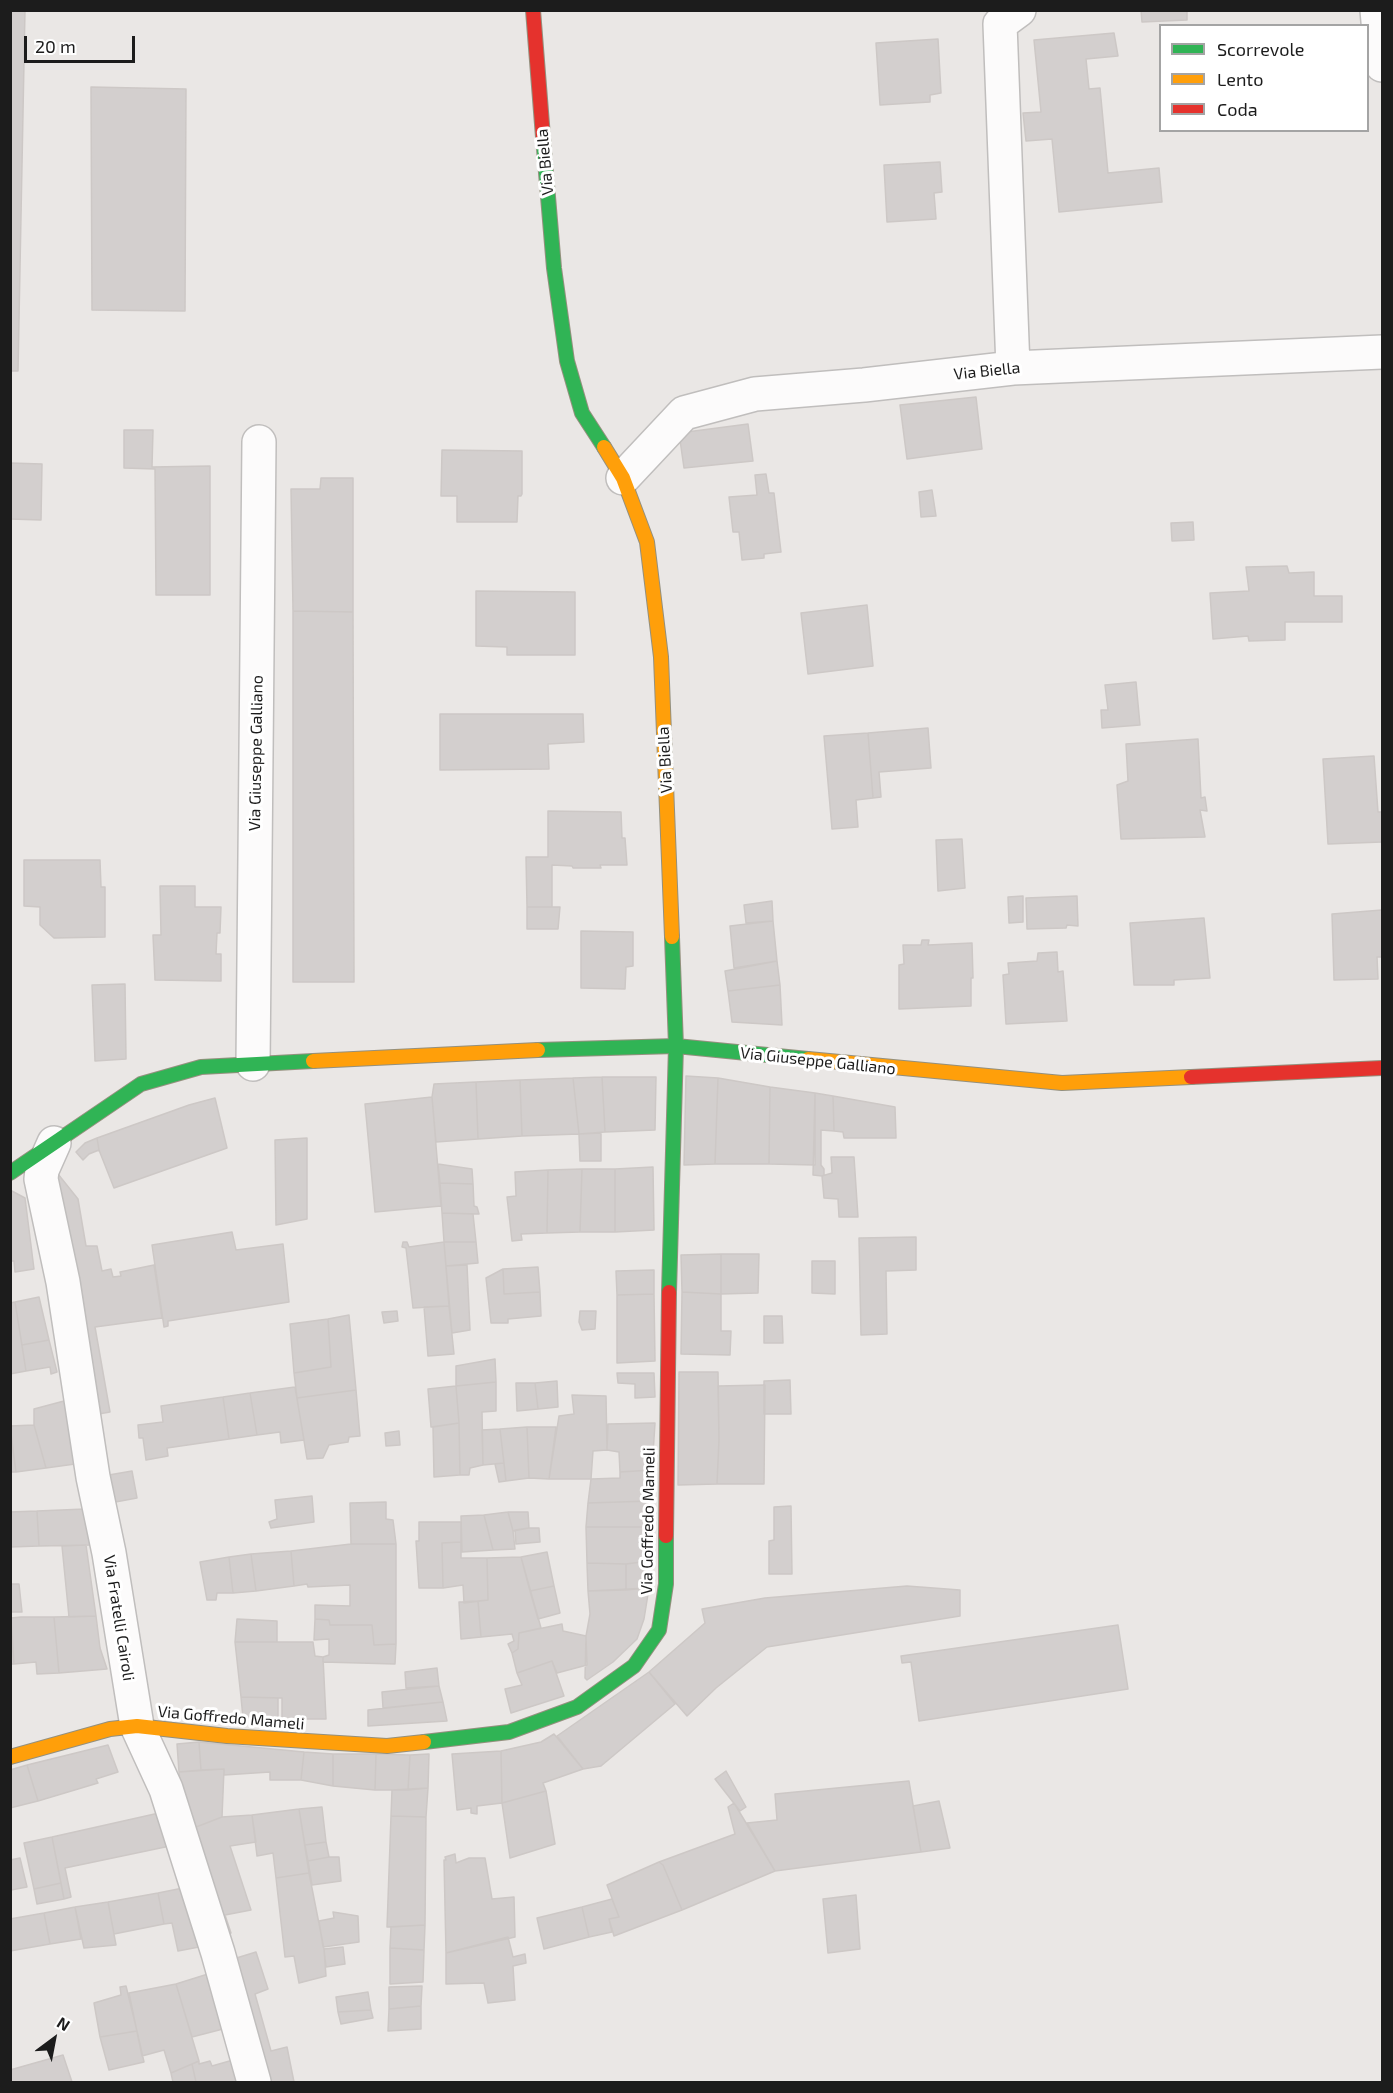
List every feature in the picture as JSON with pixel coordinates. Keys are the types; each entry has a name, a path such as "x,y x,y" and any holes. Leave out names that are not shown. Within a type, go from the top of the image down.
{"street":[{"name":"Via Biella","path":"533,10 554,268 567,361 582,413 623,478 647,542 661,657 676,1046"},
{"path":"1013,368 1000,24 1019,10"},
{"path":"1377,10 1383,65"},
{"name":"Via Biella","path":"623,478 684,413 755,394 864,385 1013,368 1383,352"},
{"name":"Via Giuseppe Galliano","path":"252,1064 259,442"},
{"name":"Via Giuseppe Galliano","path":"10,1173 141,1084 201,1067 482,1052 676,1046 949,1074 1062,1083 1383,1068"},
{"name":"Via Goffredo Mameli","path":"10,1757 110,1729 137,1726 227,1736 387,1746 509,1732 577,1707 634,1666 659,1630 666,1584 669,1253 676,1046"},
{"name":"Via Fratelli Cairoli","path":"54,1143 42,1170 41,1179 63,1282 93,1478 109,1553 137,1726 166,1789 218,1953 254,2082"}],"building":[{"path":"10,10 25,10 18,371 10,371"},
{"path":"1141,10 1187,10 1187,20 1142,22"},
{"path":"1114,33 1118,56 1086,59 1089,89 1100,88 1108,173 1159,168 1162,202 1059,212 1052,139 1026,141 1023,113 1041,112 1034,40"},
{"path":"938,39 941,93 930,95 930,102 880,105 876,43"},
{"path":"91,87 186,89 185,311 92,310"},
{"path":"940,162 942,192 934,193 936,219 887,222 884,165"},
{"path":"976,397 982,449 907,459 900,405"},
{"path":"748,424 753,461 684,468 679,433"},
{"path":"124,430 153,430 152,467 210,466 210,595 156,595 155,469 124,468"},
{"path":"442,450 522,451 522,494 518,496 517,522 457,522 457,496 441,496"},
{"path":"10,463 42,464 41,520 10,519"},
{"path":"766,474 769,493 774,493 781,552 764,554 764,558 742,560 739,532 733,532 729,497 757,495 755,475"},
{"path":"321,478 353,478 353,612 293,611 291,489 320,489"},
{"path":"932,490 936,516 921,517 919,492"},
{"path":"1193,522 1194,540 1172,541 1171,523"},
{"path":"1287,566 1289,573 1314,572 1314,596 1342,596 1342,622 1285,622 1285,640 1249,641 1248,636 1213,639 1210,593 1249,591 1246,567"},
{"path":"476,591 575,592 575,655 507,655 507,647 476,646"},
{"path":"867,605 873,666 808,674 801,613"},
{"path":"293,611 353,612 354,982 293,982"},
{"path":"1136,682 1140,725 1102,728 1101,710 1108,710 1105,685"},
{"path":"440,714 583,714 584,742 548,744 549,769 440,770"},
{"path":"928,728 931,768 879,772 881,797 873,798 868,733"},
{"path":"868,733 873,798 856,800 858,827 832,829 824,736"},
{"path":"1198,739 1201,798 1205,797 1207,811 1200,810 1205,837 1121,839 1117,785 1128,781 1126,744"},
{"path":"1374,756 1378,812 1382,812 1382,842 1328,844 1323,759"},
{"path":"548,811 621,812 622,838 625,838 627,865 573,868 572,866 552,865 552,907 527,907 526,857 548,857"},
{"path":"962,839 965,888 938,891 936,840"},
{"path":"24,860 100,860 101,887 105,887 105,937 54,938 40,925 40,907 24,906"},
{"path":"160,886 195,886 195,907 221,907 216,954 221,954 221,981 155,980 153,935 161,935"},
{"path":"1023,896 1023,922 1009,923 1008,897"},
{"path":"1077,896 1078,926 1027,929 1026,898"},
{"path":"772,901 773,921 746,923 744,905"},
{"path":"527,907 560,907 558,929 527,929"},
{"path":"1382,910 1382,957 1377,957 1378,979 1334,980 1332,914"},
{"path":"1204,918 1210,978 1174,980 1174,985 1134,985 1130,923"},
{"path":"773,921 777,961 734,968 730,926"},
{"path":"581,931 633,932 633,966 626,967 625,989 581,988"},
{"path":"922,940 929,940 928,945 972,943 971,1006 899,1009 899,965 904,964 903,945 921,945"},
{"path":"1057,952 1058,972 1063,971 1067,1021 1006,1024 1003,975 1009,974 1008,963 1037,961 1038,953"},
{"path":"777,961 780,985 728,991 725,971"},
{"path":"125,984 126,1059 95,1061 92,985"},
{"path":"780,985 782,1025 732,1022 728,991"},
{"path":"686,1076 718,1078 715,1164 684,1165"},
{"path":"602,1077 605,1132 579,1134 573,1078"},
{"path":"602,1077 656,1077 655,1130 605,1132"},
{"path":"573,1078 579,1134 522,1136 520,1080"},
{"path":"718,1078 770,1087 769,1164 715,1164"},
{"path":"520,1080 522,1136 478,1139 476,1082"},
{"path":"476,1082 478,1139 436,1142 432,1097 434,1084"},
{"path":"770,1087 815,1093 815,1165 769,1164"},
{"path":"815,1093 833,1096 834,1131 821,1130 821,1165 824,1169 822,1176 813,1175"},
{"path":"833,1096 895,1107 896,1138 844,1138 843,1132 834,1131"},
{"path":"432,1097 441,1206 375,1212 365,1104"},
{"path":"215,1098 227,1148 114,1188 99,1150 97,1138"},
{"path":"601,1133 601,1161 580,1161 579,1134"},
{"path":"97,1138 99,1150 89,1154 83,1160 76,1152 85,1143"},
{"path":"307,1138 307,1219 276,1225 275,1140"},
{"path":"831,1157 854,1157 858,1217 839,1217 838,1199 824,1198 822,1176 832,1173"},
{"path":"438,1164 472,1169 473,1184 440,1183"},
{"path":"653,1167 654,1230 615,1232 615,1169"},
{"path":"582,1169 580,1232 547,1233 548,1170"},
{"path":"582,1169 615,1169 615,1232 580,1232"},
{"path":"548,1170 547,1233 521,1234 522,1240 512,1241 507,1197 516,1196 515,1172"},
{"path":"58,1174 78,1199 86,1246 97,1246 102,1271 111,1269 113,1277 121,1276 120,1272 154,1265 162,1318 95,1327 110,1412 93,1415 53,1182"},
{"path":"440,1183 473,1184 474,1206 477,1207 479,1214 442,1213"},
{"path":"10,1190 25,1198 34,1269 15,1272 14,1261 10,1261"},
{"path":"442,1213 473,1214 476,1242 444,1242"},
{"path":"232,1232 236,1250 283,1244 289,1302 168,1321 168,1326 164,1327 152,1245"},
{"path":"916,1237 916,1270 886,1271 887,1334 861,1335 859,1238"},
{"path":"403,1242 407,1242 409,1247 444,1242 449,1306 413,1308 406,1248 402,1247"},
{"path":"444,1242 476,1242 478,1263 446,1266"},
{"path":"721,1254 721,1294 682,1292 681,1255"},
{"path":"721,1254 759,1254 758,1293 721,1294"},
{"path":"812,1261 835,1261 835,1294 812,1293"},
{"path":"467,1265 470,1330 452,1333 446,1266"},
{"path":"538,1267 540,1292 504,1294 503,1269"},
{"path":"503,1269 504,1294 540,1292 541,1316 508,1319 508,1323 491,1323 486,1278"},
{"path":"654,1270 654,1294 617,1295 616,1271"},
{"path":"682,1292 721,1294 721,1331 731,1331 730,1355 681,1354"},
{"path":"654,1294 655,1361 617,1363 617,1295"},
{"path":"39,1297 49,1340 22,1345 15,1302"},
{"path":"15,1302 26,1371 10,1374 10,1303"},
{"path":"449,1306 454,1354 428,1356 424,1307"},
{"path":"397,1311 398,1321 384,1323 382,1312"},
{"path":"580,1311 596,1311 595,1329 582,1330 579,1322"},
{"path":"349,1315 356,1390 297,1398 294,1373 331,1367 328,1319"},
{"path":"764,1316 782,1316 783,1343 764,1343"},
{"path":"328,1319 331,1367 294,1373 290,1324"},
{"path":"49,1340 57,1372 51,1374 50,1367 26,1371 22,1345"},
{"path":"495,1359 496,1382 456,1386 456,1366"},
{"path":"679,1372 718,1372 717,1484 678,1485"},
{"path":"617,1373 654,1373 655,1397 635,1398 635,1384 618,1383"},
{"path":"790,1380 791,1414 764,1414 764,1381"},
{"path":"557,1381 558,1407 538,1409 535,1383"},
{"path":"496,1382 496,1411 482,1412 483,1465 470,1468 469,1475 460,1475 456,1386"},
{"path":"516,1383 535,1383 538,1409 517,1411"},
{"path":"765,1385 764,1484 717,1484 718,1386"},
{"path":"456,1386 459,1423 431,1427 428,1389"},
{"path":"295,1387 304,1440 281,1443 280,1432 257,1435 250,1393"},
{"path":"356,1390 360,1436 349,1437 348,1442 329,1445 323,1458 307,1459 297,1398"},
{"path":"250,1393 257,1435 229,1439 223,1397"},
{"path":"572,1395 606,1396 607,1450 593,1451 591,1479 549,1479 559,1416 574,1414"},
{"path":"223,1397 229,1439 167,1448 168,1456 146,1460 143,1438 139,1438 138,1425 163,1422 161,1406"},
{"path":"64,1401 75,1464 46,1468 34,1425 34,1409"},
{"path":"459,1423 460,1475 434,1477 433,1427"},
{"path":"655,1423 652,1470 620,1472 619,1452 607,1450 608,1424"},
{"path":"34,1425 46,1468 16,1472 10,1426"},
{"path":"527,1427 529,1478 506,1481 500,1429"},
{"path":"527,1427 556,1427 549,1479 529,1478"},
{"path":"500,1429 504,1463 483,1465 482,1430"},
{"path":"10,1430 16,1472 10,1472"},
{"path":"399,1431 400,1445 386,1446 385,1433"},
{"path":"504,1463 506,1481 499,1482 495,1464"},
{"path":"652,1470 651,1501 588,1503 591,1479 620,1478 620,1472"},
{"path":"132,1471 137,1498 110,1503 103,1476"},
{"path":"312,1496 314,1522 271,1528 269,1522 277,1519 275,1500"},
{"path":"651,1501 650,1527 586,1527 588,1503"},
{"path":"386,1502 386,1519 393,1520 396,1544 351,1544 350,1503"},
{"path":"791,1506 792,1574 769,1574 769,1541 774,1540 774,1507"},
{"path":"85,1509 90,1545 39,1546 37,1511"},
{"path":"37,1511 39,1546 10,1547 10,1512"},
{"path":"508,1512 528,1512 529,1528 513,1531"},
{"path":"508,1512 515,1549 493,1550 484,1515"},
{"path":"484,1515 493,1550 462,1552 461,1516"},
{"path":"419,1522 461,1522 461,1542 442,1543 443,1588 419,1588 416,1541 419,1541"},
{"path":"586,1527 650,1527 649,1561 626,1564 587,1563"},
{"path":"539,1528 540,1542 516,1544 515,1530"},
{"path":"461,1542 461,1558 487,1558 488,1600 464,1603 463,1585 443,1588 442,1543"},
{"path":"351,1544 396,1544 396,1644 374,1645 372,1625 330,1625 329,1620 315,1619 315,1605 350,1606 350,1585 294,1586 291,1551"},
{"path":"86,1545 96,1616 69,1617 62,1546"},
{"path":"291,1551 294,1586 256,1591 251,1554"},
{"path":"547,1552 554,1586 530,1591 521,1557"},
{"path":"251,1554 256,1591 233,1593 229,1557"},
{"path":"229,1557 233,1593 217,1593 216,1600 207,1600 200,1562"},
{"path":"521,1557 541,1628 519,1633 518,1649 512,1653 508,1644 514,1641 512,1634 481,1637 478,1601 488,1600 487,1558"},
{"path":"649,1561 649,1588 626,1590 626,1564"},
{"path":"587,1563 626,1564 626,1590 588,1591"},
{"path":"10,1584 19,1584 22,1612 10,1612"},
{"path":"554,1586 560,1613 538,1619 530,1591"},
{"path":"907,1586 960,1590 960,1616 767,1647 716,1688 687,1716 649,1672 705,1623 702,1609 765,1598"},
{"path":"649,1588 644,1619 637,1639 613,1662 587,1680 585,1678 586,1636 590,1614 588,1591"},
{"path":"478,1601 481,1637 461,1639 459,1602"},
{"path":"96,1616 100,1648 107,1669 59,1673 54,1617"},
{"path":"54,1617 59,1673 37,1674 36,1662 14,1664 11,1618"},
{"path":"10,1618 14,1664 10,1664"},
{"path":"237,1619 277,1621 277,1642 235,1642"},
{"path":"315,1619 329,1620 330,1625 372,1625 374,1645 396,1644 395,1664 323,1662 323,1657 329,1655 329,1639 314,1640"},
{"path":"562,1624 563,1631 586,1636 587,1665 557,1673 552,1661 517,1673 512,1653 518,1649 519,1633"},
{"path":"1118,1625 1128,1689 919,1721 911,1662 902,1663 901,1656"},
{"path":"235,1642 313,1642 315,1656 323,1657 326,1719 282,1719 282,1698 241,1697"},
{"path":"552,1661 564,1696 511,1713 505,1689 522,1685 517,1673"},
{"path":"437,1668 439,1686 406,1688 405,1672"},
{"path":"649,1672 675,1704 601,1766 583,1769 557,1736"},
{"path":"439,1686 443,1702 383,1708 382,1692"},
{"path":"241,1697 278,1698 278,1718 243,1718"},
{"path":"443,1702 447,1721 368,1726 368,1710"},
{"path":"554,1734 583,1769 543,1783 546,1791 502,1803 501,1751 541,1742"},
{"path":"199,1742 201,1770 179,1772 177,1744"},
{"path":"199,1742 304,1752 301,1780 270,1780 270,1772 224,1775 224,1769 201,1770"},
{"path":"108,1745 118,1772 96,1779 98,1783 38,1801 27,1765"},
{"path":"501,1751 502,1803 477,1806 477,1814 471,1813 471,1808 457,1810 452,1754"},
{"path":"304,1752 333,1754 333,1786 301,1780"},
{"path":"333,1754 376,1754 375,1790 333,1786"},
{"path":"376,1754 410,1755 408,1790 375,1790"},
{"path":"429,1754 428,1788 408,1790 410,1755"},
{"path":"27,1765 38,1801 10,1808 10,1770"},
{"path":"224,1769 222,1817 191,1829 182,1801 179,1772"},
{"path":"726,1771 746,1807 740,1811 715,1779"},
{"path":"909,1781 921,1852 775,1871 747,1823 777,1820 775,1794"},
{"path":"428,1788 426,1817 391,1816 392,1790"},
{"path":"546,1791 555,1844 510,1858 502,1803"},
{"path":"939,1801 950,1848 921,1852 913,1806"},
{"path":"734,1803 775,1871 682,1910 663,1865 659,1862 735,1834 728,1807"},
{"path":"322,1807 326,1842 305,1845 299,1809"},
{"path":"299,1809 309,1873 276,1878 273,1853 257,1856 252,1815"},
{"path":"159,1813 170,1846 65,1868 71,1897 64,1899 52,1837"},
{"path":"252,1815 256,1842 230,1846 251,1910 225,1915 231,1933 224,1935 191,1829 222,1817"},
{"path":"391,1816 426,1817 425,1925 387,1927"},
{"path":"52,1837 61,1883 34,1889 24,1843"},
{"path":"326,1842 329,1857 308,1861 305,1845"},
{"path":"455,1854 456,1863 469,1858 485,1858 492,1899 514,1897 515,1937 446,1953 444,1860 446,1860 445,1857"},
{"path":"339,1857 341,1881 312,1885 308,1861"},
{"path":"20,1858 27,1887 11,1890 10,1860"},
{"path":"659,1862 663,1865 682,1910 614,1936 609,1919 619,1917 607,1885"},
{"path":"309,1873 324,1949 326,1976 299,1983 294,1956 285,1957 276,1878"},
{"path":"61,1883 64,1899 37,1904 34,1889"},
{"path":"183,1888 199,1947 178,1951 172,1923 164,1924 158,1893"},
{"path":"158,1893 164,1924 114,1934 108,1902"},
{"path":"856,1895 860,1949 828,1953 823,1899"},
{"path":"612,1899 619,1917 609,1919 612,1932 589,1937 582,1907"},
{"path":"108,1902 116,1945 84,1948 75,1907"},
{"path":"75,1907 81,1939 50,1944 44,1913"},
{"path":"582,1907 589,1937 544,1949 537,1918"},
{"path":"333,1912 358,1916 359,1942 323,1947 319,1921 334,1918"},
{"path":"44,1913 50,1944 10,1951 10,1919"},
{"path":"425,1925 424,1950 390,1948 391,1927"},
{"path":"508,1937 513,1957 525,1954 526,1963 513,1966 515,2000 488,2003 484,1983 446,1984 446,1953"},
{"path":"343,1947 345,1964 326,1967 324,1949"},
{"path":"390,1948 424,1950 423,1982 390,1984"},
{"path":"256,1952 268,1989 255,1994 271,2051 287,2047 294,2082 267,2082 230,1960"},
{"path":"208,1974 223,2029 192,2037 176,1984"},
{"path":"176,1984 199,2061 171,2073 164,2050 142,2056 129,1993"},
{"path":"126,1986 137,2031 100,2037 94,2003 121,1995 120,1987"},
{"path":"422,1986 421,2006 389,2009 389,1987"},
{"path":"368,1992 371,2010 338,2012 336,1997"},
{"path":"421,2006 421,2029 388,2031 389,2009"},
{"path":"371,2010 373,2018 341,2024 338,2012"},
{"path":"137,2031 144,2062 109,2070 100,2037"},
{"path":"63,2055 72,2082 10,2082 10,2070"},
{"path":"233,2060 239,2082 196,2082 192,2064 199,2061 199,2064 210,2061 212,2066"},
{"path":"192,2064 196,2082 173,2082 171,2073"}],"traffic: fast":[{"path":"543,137 554,268 567,361 582,413 604,447"},
{"path":"669,1292 676,1046 672,937"},
{"path":"538,1050 676,1046 808,1059"},
{"path":"10,1173 141,1084 201,1067 313,1061"},
{"path":"424,1742 509,1732 577,1707 634,1666 659,1630 666,1584 666,1536"}],"traffic: slow":[{"path":"604,447 623,478 647,542 661,657 672,937"},
{"path":"313,1061 538,1050"},
{"path":"808,1059 1062,1083 1191,1077"},
{"path":"10,1757 110,1729 137,1726 227,1736 387,1746 424,1742"}],"traffic: jam":[{"path":"533,10 543,137"},
{"path":"1191,1077 1382,1068"},
{"path":"666,1536 669,1292"}]}
